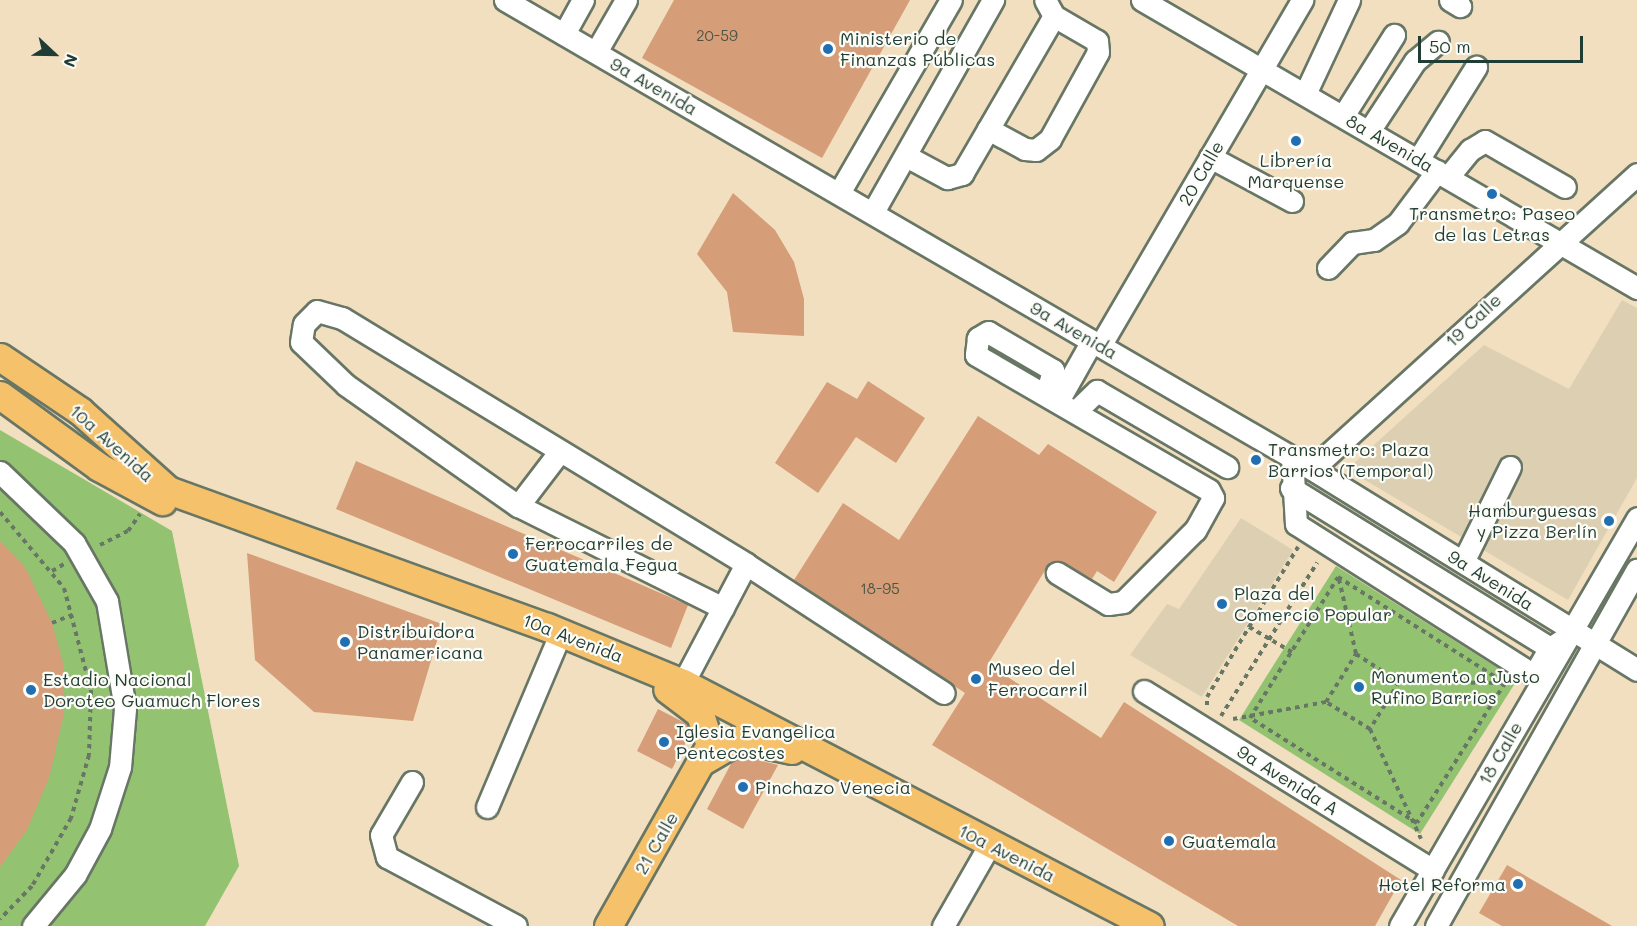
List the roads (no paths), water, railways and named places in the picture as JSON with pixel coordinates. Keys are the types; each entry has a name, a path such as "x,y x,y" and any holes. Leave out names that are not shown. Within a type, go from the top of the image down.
{"main road":[{"name":"10a Avenida","path":"0,357 80,411 168,490 547,627 683,683 818,757 1150,926"},
{"name":"10a Avenida","path":"0,395 99,467 186,512 555,646 688,701 710,734 704,760"},
{"path":"704,760 740,739 818,757"},
{"name":"21 Calle","path":"608,926 704,760"}],"street":[{"name":"9a Avenida","path":"505,0 1292,457 1637,669"},
{"path":"564,34 584,0"},
{"path":"596,52 626,0"},
{"path":"839,193 951,0"},
{"path":"873,212 993,0"},
{"name":"8a Avenida","path":"1142,0 1637,288"},
{"name":"20 Calle","path":"1060,403 1210,157 1302,0"},
{"path":"1305,93 1349,0"},
{"path":"906,156 955,178 988,129 1050,8 1097,41 1098,52 1050,139 1036,150 1025,149 988,129"},
{"path":"1343,116 1394,34"},
{"path":"1370,131 1415,61 1438,42"},
{"path":"1418,160 1476,67"},
{"path":"1328,268 1352,243 1385,235 1443,174 1470,150 1485,141 1565,187"},
{"path":"1210,157 1292,201"},
{"name":"19 Calle","path":"1312,469 1559,242 1637,174"},
{"path":"723,608 518,506 346,385 301,342 304,324 317,311 342,318 746,564 944,693"},
{"path":"1060,403 1098,392 1227,467"},
{"path":"1057,573 1108,604 1123,602 1160,570 1212,505 1209,490 1060,403"},
{"path":"518,506 560,451"},
{"path":"1292,457 1291,488 1296,524 1534,675 1550,648 1574,632"},
{"path":"1463,562 1510,467"},
{"path":"0,472 74,543 107,601 125,709 120,767 100,829 75,875 33,926"},
{"path":"1291,488 1550,648"},
{"name":"18 Calle","path":"1400,926 1574,632 1637,518"},
{"path":"683,683 746,564"},
{"name":"18 Calle","path":"1436,926 1637,570"},
{"path":"487,807 555,646"},
{"name":"9a Avenida A","path":"1144,691 1433,870"},
{"path":"412,782 381,835 387,857 516,926"},
{"path":"943,926 990,844"}],"place":[{"name":"Ministerio de Finanzas Públicas","path":"828,49"},
{"name":"Librería Marquense","path":"1296,141"},
{"name":"Transmetro: Paseo de las Letras","path":"1492,194"},
{"name":"Transmetro: Plaza Barrios (Temporal)","path":"1256,460"},
{"name":"Hamburguesas y Pizza Berlín","path":"1609,521"},
{"name":"Ferrocarriles de Guatemala Fegua","path":"513,554"},
{"name":"Plaza del Comercio Popular","path":"1222,604"},
{"name":"Distribuidora Panamericana","path":"345,642"},
{"name":"Museo del Ferrocarril","path":"976,679"},
{"name":"Monumento a Justo Rufino Barrios","path":"1359,687"},
{"name":"Estadio Nacional Doroteo Guamuch Flores","path":"31,690"},
{"name":"Iglesia Evangelica Pentecostes","path":"664,742"},
{"name":"Pinchazo Venecia","path":"743,787"},
{"name":"Guatemala","path":"1169,841"},
{"name":"Hotel Reforma","path":"1518,884"}]}
